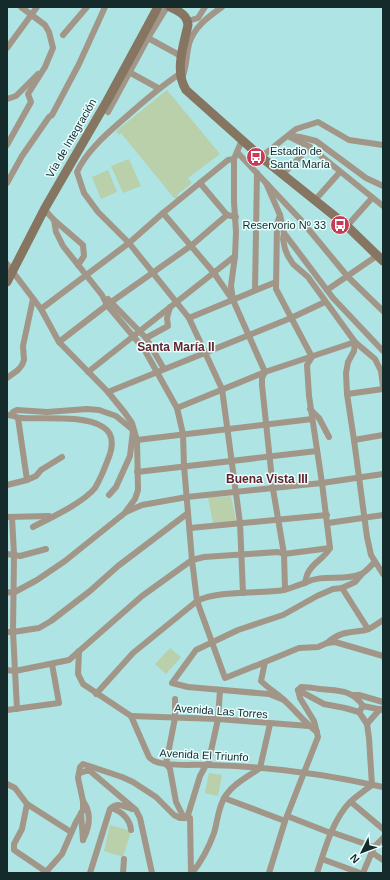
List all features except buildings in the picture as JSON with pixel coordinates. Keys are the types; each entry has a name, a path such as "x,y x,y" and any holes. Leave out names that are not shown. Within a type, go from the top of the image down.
{"main road":[{"name":"Vía de Integración","path":"7,282 10,268 107,101 158,7"},
{"path":"170,7 184,15 188,21 181,56 181,76 186,90 261,157 347,226 380,258"}],"street":[{"path":"7,145 31,102 28,94 53,48 52,41 45,25 21,7"},
{"path":"7,48 37,7"},
{"path":"64,36 87,7"},
{"path":"7,183 22,156 49,117 52,115 79,64 105,7"},
{"path":"108,112 148,38 167,7"},
{"path":"188,21 198,18 205,7"},
{"path":"222,7 202,22 195,31 189,44 185,71 181,76 158,88 92,149 80,165 77,172 84,193 98,212 129,243 189,318 222,389 240,523 243,593"},
{"path":"148,38 181,56"},
{"path":"7,99 16,96 44,67"},
{"path":"129,72 158,88"},
{"path":"261,157 296,130 318,122 349,140 383,145"},
{"path":"288,136 310,147 383,206"},
{"path":"288,136 316,141 366,178 383,186"},
{"path":"233,300 231,286 235,256 236,217 234,202 234,159 242,140"},
{"path":"283,174 310,147"},
{"path":"237,152 300,219 348,277 383,311"},
{"path":"41,309 129,243 228,160 234,159"},
{"path":"314,200 340,172"},
{"path":"255,290 256,173"},
{"path":"200,183 227,215 236,217"},
{"path":"266,183 280,215 284,232 283,239 288,256 293,264 308,277 356,342 375,359 381,371 383,387 346,394"},
{"path":"347,226 372,198"},
{"path":"45,210 54,220 83,245 84,256 78,265"},
{"path":"163,213 192,245 233,300 265,372"},
{"path":"59,342 109,303 192,245 227,215"},
{"path":"280,215 277,224 276,288 312,357"},
{"path":"54,220 56,232 63,246 144,349 177,408 183,434 184,466 197,601 225,678 299,648 318,647 327,643 334,637 346,632 368,630 383,620"},
{"path":"284,232 327,290 383,351"},
{"path":"88,372 235,256"},
{"path":"327,290 380,258"},
{"path":"10,268 41,309 59,342 108,392 126,413 132,423 137,440 138,490 135,499 126,512"},
{"path":"189,318 276,282"},
{"path":"7,378 18,370 24,360 23,346 33,299"},
{"path":"108,392 248,336 325,302"},
{"path":"109,303 146,338 164,369"},
{"path":"146,338 168,326 167,316 170,307"},
{"path":"177,408 265,372 356,342"},
{"path":"356,342 354,351 348,362 346,373 346,394 368,543 371,555 383,574"},
{"path":"305,583 307,573 328,552 330,548 327,515 310,409 307,365 312,357"},
{"path":"265,372 262,378 262,385 273,488 284,554 285,589"},
{"path":"9,415 17,410 47,412 87,409 99,410 116,416 133,430"},
{"path":"310,409 318,418 329,437"},
{"path":"9,415 18,418 77,420 90,422 105,428 111,435 113,441 112,449 94,488 90,493 72,506 33,527"},
{"path":"18,418 27,480"},
{"path":"137,440 312,419"},
{"path":"109,495 116,487 130,456 133,430"},
{"path":"354,440 383,435"},
{"path":"137,472 317,451"},
{"path":"7,485 36,476 41,470 62,457"},
{"path":"10,593 37,580 65,561 126,512 142,505 187,497 322,483 383,474"},
{"path":"10,632 39,628 51,621 90,591 118,566 188,513"},
{"path":"190,528 327,515"},
{"path":"328,523 383,515"},
{"path":"17,709 15,671 10,632 10,593 14,555 9,517 52,516"},
{"path":"7,670 15,671 69,660 142,596 192,560 204,557 278,552 284,554 330,548"},
{"path":"7,554 20,556 46,549"},
{"path":"284,700 269,694 188,687 172,683 196,650 238,630 284,615 317,596 355,582 375,562"},
{"path":"96,694 133,653 197,601 204,598 285,589 311,580 331,577 345,578 362,574"},
{"path":"342,588 368,630"},
{"path":"327,643 335,642 383,656"},
{"path":"79,651 78,674 83,684 96,694 132,716"},
{"path":"265,662 261,681 269,690 284,700 309,726 317,732"},
{"path":"7,710 59,703 52,664"},
{"path":"298,690 301,687 306,687 341,691 383,702"},
{"path":"191,873 187,818 200,776 207,765 218,719 220,690"},
{"path":"298,690 324,704 359,712 367,724 369,738 372,785 351,802 339,818 331,832 317,873"},
{"path":"269,873 286,818 317,741 317,732 314,721 300,698 298,690"},
{"path":"353,694 363,706 382,709"},
{"path":"175,699 175,718 166,764 170,769 176,802 187,818"},
{"path":"359,712 363,706"},
{"path":"367,724 382,709"},
{"name":"Avenida Las Torres","path":"132,716 218,719 309,726"},
{"name":"Avenida El Triunfo","path":"132,716 151,760 154,762 304,772 358,781 383,787"},
{"path":"191,873 199,865 214,834 221,805 227,793 260,768 270,724"},
{"path":"27,804 22,829 14,844 14,850 46,873 62,854 71,832 83,810 83,801 78,778 80,767 83,764 122,777 145,789 156,797 174,815 187,818"},
{"path":"80,773 86,770 90,771 136,810 140,818 152,873"},
{"path":"7,784 15,788 27,804 71,832"},
{"path":"224,798 331,832 372,849 383,860"},
{"path":"81,813 83,840 88,829 88,812 83,801"},
{"path":"351,802 383,830"},
{"path":"90,873 97,848 112,808 119,804 136,810"},
{"path":"112,808 118,810 126,818 129,822 131,830"},
{"path":"322,859 362,873 372,849 383,838"},
{"path":"123,873 124,859"}],"green space":[{"path":"167,90 220,154 188,178 192,183 178,194 177,199 174,198 121,133 119,135 116,131"},
{"path":"129,159 141,186 123,193 111,166"},
{"path":"108,170 117,192 101,199 92,177"},
{"path":"231,496 236,521 213,523 208,498"},
{"path":"170,648 181,657 166,674 155,664"},
{"path":"209,773 222,775 218,796 205,793"},
{"path":"110,825 131,831 123,857 104,851"}],"place":[{"name":"Estadio de Santa María","path":"256,157"},
{"name":"Reservorio Nº 33","path":"340,225"}],"district":[{"name":"Santa María II","path":"176,347"},
{"name":"Buena Vista III","path":"267,479"}]}
